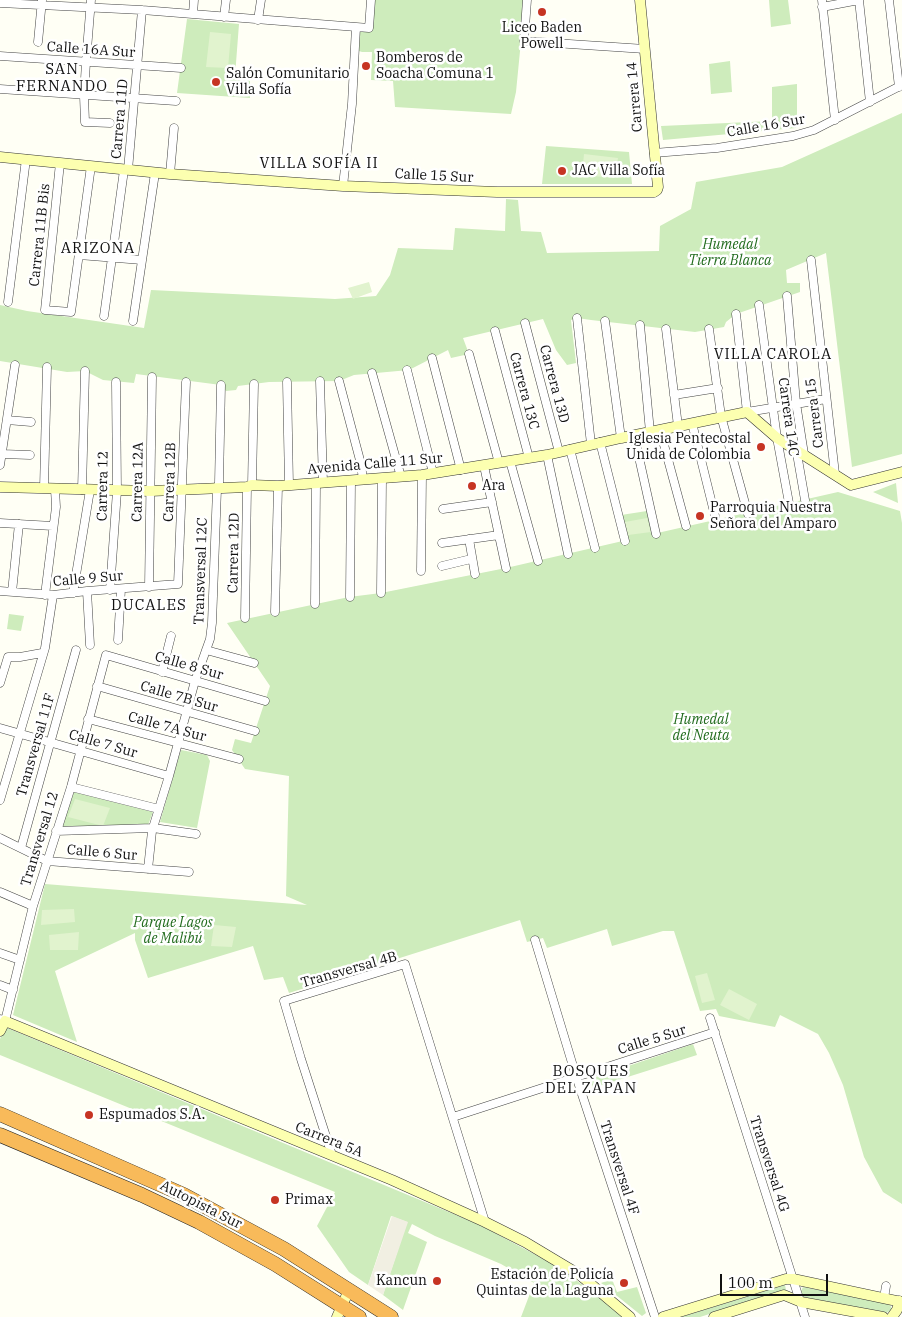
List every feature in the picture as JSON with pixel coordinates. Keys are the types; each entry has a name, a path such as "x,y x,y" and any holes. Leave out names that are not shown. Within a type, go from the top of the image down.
{"highway":[{"name":"Autopista Sur","path":"0,1114 184,1195 284,1249 391,1317"},
{"name":"Autopista Sur","path":"0,1135 192,1218 275,1264 339,1311 359,1317"}],"street":[{"path":"193,14 194,0"},
{"path":"224,17 226,0"},
{"path":"258,20 261,0"},
{"path":"0,3 91,4 142,10 369,28 371,0"},
{"path":"527,0 524,41 644,50"},
{"name":"Carrera 14","path":"640,0 657,190"},
{"path":"835,120 822,3 859,0 870,102"},
{"path":"889,0 900,86"},
{"path":"38,42 42,2"},
{"path":"91,4 84,96 85,122 110,123"},
{"name":"Carrera 11D","path":"104,316 126,170 138,66 142,10"},
{"path":"344,186 352,104 356,27"},
{"name":"Calle 16A Sur","path":"0,56 181,68"},
{"name":"Calle 16 Sur","path":"654,153 717,148 794,136 814,130 900,86"},
{"path":"0,89 176,101"},
{"path":"170,174 174,128"},
{"name":"Calle 15 Sur","path":"0,157 155,173 344,186 497,192 635,192 657,190"},
{"path":"8,302 26,159"},
{"name":"Carrera 11B Bis","path":"60,163 45,310 71,312 79,255"},
{"path":"91,166 79,255 142,260"},
{"path":"134,321 155,173"},
{"name":"Carrera 15","path":"811,260 835,474"},
{"path":"787,296 805,500"},
{"name":"Carrera 14C","path":"759,305 777,438 789,503"},
{"path":"736,314 747,412 777,438 850,484 902,472"},
{"path":"577,318 595,443 625,540"},
{"path":"606,321 620,438"},
{"name":"Carrera 13D","path":"525,323 559,452"},
{"path":"640,325 655,431 686,526"},
{"path":"666,328 678,426"},
{"path":"710,328 721,416 748,514"},
{"name":"Carrera 13C","path":"495,331 530,458"},
{"path":"469,354 538,561"},
{"path":"432,358 461,470"},
{"path":"0,465 14,366"},
{"path":"0,800 45,648 53,526 56,507 50,489 47,367"},
{"path":"407,370 433,473"},
{"path":"73,593 86,490 85,371"},
{"path":"372,373 401,477"},
{"name":"Carrera 12A","path":"149,587 152,377"},
{"path":"315,604 320,483 320,381"},
{"path":"339,381 361,464 363,480"},
{"name":"Carrera 12","path":"110,590 117,491 116,382"},
{"name":"Carrera 12B","path":"178,584 186,382"},
{"path":"276,612 284,486 287,382"},
{"name":"Carrera 12D","path":"245,618 254,384"},
{"name":"Transversal 12C","path":"148,869 153,828 195,681 210,639 217,489 220,483 221,385"},
{"path":"674,395 718,388"},
{"path":"747,412 826,399"},
{"name":"Avenida Calle 11 Sur","path":"0,486 150,492 250,486 284,486 382,479 461,470 547,455 595,443 747,412"},
{"path":"7,420 31,422"},
{"path":"692,423 716,520"},
{"path":"634,435 656,534"},
{"path":"570,449 595,548"},
{"path":"2,454 30,455"},
{"path":"547,455 568,554"},
{"path":"484,466 506,568"},
{"path":"421,572 422,475"},
{"path":"381,593 382,479"},
{"path":"350,597 351,481"},
{"path":"443,509 492,502"},
{"path":"0,523 53,526"},
{"path":"12,592 19,524"},
{"path":"442,543 499,535"},
{"path":"469,540 475,574"},
{"path":"442,566 472,559"},
{"name":"Calle 9 Sur","path":"0,591 49,595 178,584"},
{"path":"118,640 121,589"},
{"path":"87,591 90,646"},
{"path":"162,672 171,636"},
{"name":"Transversal 11F","path":"21,848 76,650"},
{"path":"206,650 254,663"},
{"path":"0,683 8,657 42,653"},
{"name":"Calle 8 Sur","path":"106,655 265,701"},
{"name":"Transversal 12","path":"0,1031 106,655"},
{"name":"Calle 7B Sur","path":"97,686 255,731"},
{"name":"Calle 7A Sur","path":"88,719 239,759"},
{"name":"Calle 7 Sur","path":"0,728 169,776"},
{"path":"70,787 159,809"},
{"name":"Calle 6 Sur","path":"56,831 153,828 196,834"},
{"name":"Calle 6 Sur","path":"0,838 47,861 189,872"},
{"path":"0,892 34,906"},
{"name":"Transversal 4F","path":"535,940 576,1076 655,1317"},
{"path":"0,953 20,960"},
{"name":"Transversal 4B","path":"332,1155 284,1001 405,964 486,1222"},
{"path":"0,985 13,990"},
{"name":"Transversal 4G","path":"710,1018 806,1317"},
{"name":"Carrera 5A","path":"2,1020 332,1155 486,1222 564,1264 630,1317"},
{"name":"Calle 5 Sur","path":"453,1117 715,1032"},
{"path":"663,1317 786,1279 900,1302 898,1310 892,1317"},
{"path":"884,1298 886,1286"},
{"path":"339,1311 349,1290"},
{"path":"714,1317 784,1294 800,1302 883,1317"}],"green space":[{"path":"371,0 525,0 516,92 511,114 395,107 393,81 371,80 372,52 356,50 356,27 369,28"},
{"path":"769,0 788,0 791,24 771,27"},
{"path":"187,19 239,24 235,76 250,81 250,98 177,93"},
{"path":"210,32 231,34 228,68 206,67"},
{"path":"730,61 732,92 711,94 709,64"},
{"path":"797,84 796,128 663,140 661,126 772,121 772,87"},
{"name":"Humedal Tierra Blanca","path":"902,113 902,454 852,467 826,253 786,270 787,283 800,283 800,292 736,314 726,322 724,327 695,332 577,318 571,320 576,363 567,365 556,350 543,319 463,338 469,354 451,358 448,350 409,370 354,375 339,381 269,382 238,386 236,390 226,391 221,385 136,374 134,383 103,380 85,371 67,372 0,361 0,305 27,311 144,328 151,290 335,299 376,296 390,275 398,248 453,250 455,228 505,231 506,199 518,200 521,231 541,232 547,253 659,251 660,226 691,209 696,182 782,167"},
{"path":"546,146 629,152 632,184 542,184"},
{"path":"584,154 618,158 615,178 582,175"},
{"path":"369,282 372,292 353,299 348,288"},
{"path":"896,483 898,503 873,492"},
{"name":"Humedal del Neuta","path":"838,492 900,511 902,523 902,1204 883,1192 864,1157 843,1085 829,1053 818,1034 780,1015 775,1027 719,1016 716,1009 700,1011 674,931 663,931 612,946 607,929 547,948 543,938 527,942 520,920 289,993 283,977 264,980 253,946 148,978 135,940 135,933 55,971 77,1042 13,1015 45,884 307,905 286,896 289,776 245,769 232,750 235,739 251,743 270,686 227,623 349,597 381,593 506,568 627,540 621,515 647,511 653,534"},
{"path":"647,518 651,532 628,535 625,522"},
{"path":"9,614 24,616 21,631 7,629"},
{"path":"181,750 207,755 210,761 197,828 160,822"},
{"path":"74,792 153,812 148,825 62,827"},
{"path":"75,799 110,808 103,826 68,817"},
{"path":"74,909 75,922 41,925 42,910"},
{"path":"214,925 236,927 232,947 211,946"},
{"path":"79,932 78,950 50,950 49,935"},
{"path":"707,973 715,1000 702,1003 695,976"},
{"path":"729,989 757,1004 749,1020 720,1005"},
{"path":"5,1027 480,1225 560,1268 625,1317 521,1317 534,1283 501,1264 435,1236 412,1224 408,1233 427,1242 403,1310 383,1295 407,1222 391,1216 368,1285 349,1272 317,1226 335,1192 0,1055 0,1039"},
{"path":"693,1044 697,1055 593,1088 590,1079"},
{"path":"612,1279 617,1292 637,1287 646,1313 642,1316 601,1283"},
{"path":"785,1285 786,1290 700,1317 681,1317"},
{"path":"803,1287 890,1304 892,1310 886,1313 802,1297 801,1291"}],"shaded area":[{"path":"392,1216 408,1222 383,1295 368,1285"}],"place":[{"name":"Liceo Baden Powell","path":"542,12"},
{"name":"Bomberos de Soacha Comuna 1","path":"366,66"},
{"name":"Salón Comunitario Villa Sofía","path":"216,82"},
{"name":"JAC Villa Sofía","path":"562,171"},
{"name":"Iglesia Pentecostal Unida de Colombia","path":"761,447"},
{"name":"Ara","path":"472,486"},
{"name":"Parroquia Nuestra Señora del Amparo","path":"700,516"},
{"name":"Espumados S.A.","path":"89,1115"},
{"name":"Primax","path":"275,1200"},
{"name":"Kancun","path":"437,1281"},
{"name":"Estación de Policía Quintas de la Laguna","path":"624,1283"}],"district":[{"name":"SAN FERNANDO","path":"62,78"},
{"name":"VILLA SOFÍA II","path":"319,164"},
{"name":"ARIZONA","path":"98,249"},
{"name":"VILLA CAROLA","path":"773,355"},
{"name":"DUCALES","path":"149,606"},
{"name":"BOSQUES DEL ZAPAN","path":"591,1080"}],"park label":[{"name":"Parque Lagos de Malibú","path":"173,932"}]}
